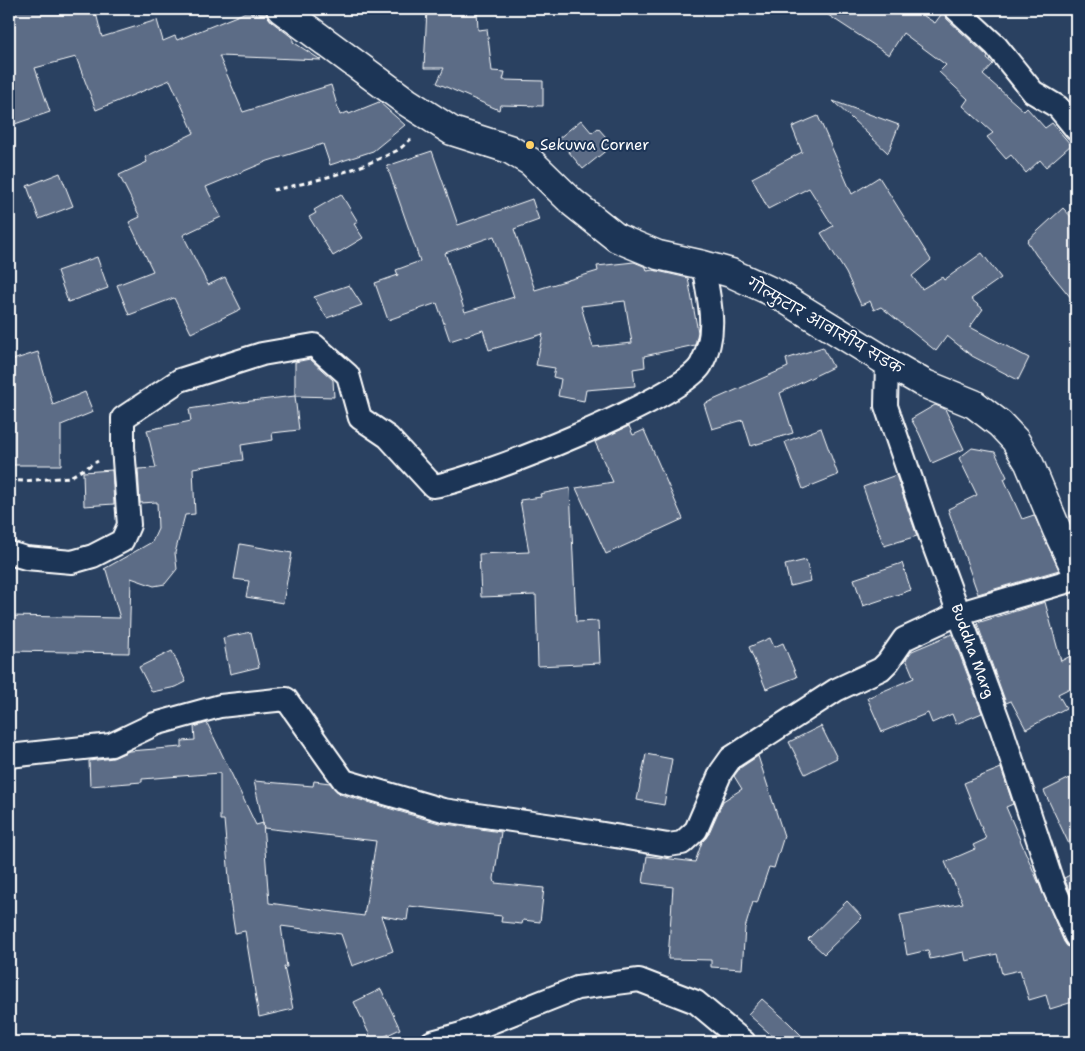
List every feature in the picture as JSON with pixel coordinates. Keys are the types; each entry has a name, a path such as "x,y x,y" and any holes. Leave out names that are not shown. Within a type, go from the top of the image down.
{"main road":[{"name":"गोल्फुटार आवासीय सडक","path":"281,9 428,116 452,131 510,149 531,162 573,203 617,238 658,255 731,273 777,294 926,384 974,404 1000,424 1015,440 1029,463 1076,570"}],"street":[{"path":"956,9 996,46 1033,92 1058,107 1076,129"},
{"path":"9,553 26,558 72,562 93,556 122,541 129,525 123,447 123,418 180,380 262,354 314,346 348,375 360,418 388,437 433,486 447,485 569,439 655,399 687,379 700,367 707,352 712,319 703,265"},
{"name":"Buddha Marg","path":"887,362 886,406 934,546 1002,730 1054,888 1076,937"},
{"path":"9,756 111,745 155,724 220,706 286,699 344,781 443,810 668,845 682,843 696,830 721,772 731,758 836,690 881,669 904,639 960,614 1076,579"},
{"path":"432,1042 461,1034 577,988 639,980 696,1002 744,1042"}],"path":[{"path":"273,190 299,185 356,167 398,150 413,137 428,116"},
{"path":"9,480 24,481 70,477 123,447"}],"building":[{"path":"9,9 95,9 102,37 157,20 163,41 175,36 177,40 244,13 266,14 272,22 293,38 293,42 321,60 219,56 243,112 331,85 340,115 348,112 349,114 379,102 405,125 373,151 330,165 323,144 268,161 206,187 221,217 183,235 208,285 225,277 241,309 191,333 174,298 129,315 117,285 153,271 129,222 140,217 119,175 147,162 145,157 194,133 170,80 96,110 76,57 35,68 50,112 9,126"},
{"path":"427,9 477,9 478,30 487,29 492,71 505,72 503,80 543,81 543,106 500,105 499,110 437,83 444,68 424,68"},
{"path":"819,9 920,9 918,12 935,23 943,12 947,19 986,55 987,59 993,64 983,75 1024,111 1027,108 1045,128 1052,123 1071,145 1046,167 1040,160 1026,173 1011,155 1006,159 987,137 993,133 963,106 968,99 939,72 946,65 903,33 889,55"},
{"path":"833,101 899,125 888,153"},
{"path":"818,116 852,194 879,177 931,260 912,276 922,289 942,277 944,280 982,253 1001,278 971,299 983,309 970,327 1029,358 1018,380 972,356 947,336 936,351 881,307 874,310 870,301 861,305 846,273 821,233 833,226 809,188 768,209 752,178 802,152 792,127"},
{"path":"581,120 592,133 598,128 613,145 583,169 558,139"},
{"path":"432,151 458,225 532,199 539,220 514,229 535,290 598,271 597,266 634,262 646,267 647,271 653,270 688,278 698,332 695,345 644,356 645,367 633,369 635,386 586,390 584,401 558,396 561,379 553,377 555,368 536,365 543,334 489,350 483,330 450,341 437,303 388,320 375,283 398,275 396,270 420,261 387,166","holes":["494,236 514,297 465,312 445,253","625,301 632,343 593,347 581,306"]},
{"path":"60,173 73,206 39,219 27,186"},
{"path":"341,194 358,222 354,224 363,238 333,256 309,217 316,213 314,210"},
{"path":"1063,208 1076,222 1076,304 1027,241"},
{"path":"97,257 108,288 68,302 57,271"},
{"path":"349,285 362,305 327,318 314,297"},
{"path":"823,347 833,367 780,393 793,433 751,446 743,420 712,429 704,404 788,367 786,359"},
{"path":"38,352 53,405 85,392 93,412 61,425 61,465 11,465 9,361"},
{"path":"310,359 333,380 334,397 295,396 295,362"},
{"path":"295,396 299,430 272,433 273,440 241,445 243,460 193,468 195,514 185,515 175,553 177,569 165,584 154,586 131,578 129,653 9,651 9,616 120,618 106,570 104,569 152,542 158,529 157,502 140,503 138,469 156,468 147,430 191,421 189,409"},
{"path":"935,405 945,409 964,449 932,463 911,419"},
{"path":"629,426 633,435 644,430 683,519 606,554 576,488 613,482 595,442"},
{"path":"821,428 838,475 803,489 785,442"},
{"path":"972,448 995,452 1007,477 1004,479 1022,519 1034,515 1059,570 978,594 948,509 977,495 959,458"},
{"path":"112,470 114,504 84,506 83,472"},
{"path":"896,475 917,536 884,546 863,487"},
{"path":"570,488 576,622 598,621 600,663 538,666 536,595 481,597 479,554 529,552 520,500 541,497 540,494"},
{"path":"240,544 292,553 283,603 246,597 249,581 234,579"},
{"path":"806,560 811,581 790,586 785,565"},
{"path":"902,563 911,590 863,606 854,579"},
{"path":"1045,602 1061,661 1076,653 1076,685 1058,694 1066,708 1026,729 1011,701 1006,703 977,623"},
{"path":"251,632 259,667 230,674 223,638"},
{"path":"952,634 982,713 956,724 952,714 932,723 928,713 882,732 867,698 914,678 906,659 912,651"},
{"path":"770,638 774,647 783,643 797,677 766,689 749,647"},
{"path":"172,651 186,682 176,687 152,692 139,667"},
{"path":"207,723 256,825 263,823 254,781 313,786 314,781 330,783 340,794 439,823 501,832 495,883 544,888 540,922 523,920 522,924 501,922 502,916 409,906 407,920 381,916 393,951 352,966 341,934 281,926 287,967 284,967 293,1009 259,1017 245,931 235,933 230,901 224,820 220,820 220,773 142,779 142,782 90,786 89,761 113,758 129,751 182,747 182,741 195,740 194,727","holes":["263,823 264,828 376,841 364,916 269,903"]},
{"path":"821,726 837,758 805,774 789,742"},
{"path":"646,754 672,759 664,805 637,800"},
{"path":"758,756 784,836 774,868 769,867 757,903 753,902 745,928 742,969 711,967 711,960 668,959 673,887 643,883 647,856 695,862 702,842 708,835 723,801 742,789 734,776 740,768"},
{"path":"1001,768 1013,804 1006,807 1064,942 1069,948 1076,950 1076,1001 1050,1009 1046,995 1029,1000 1020,970 1002,974 997,954 966,961 964,952 930,959 928,950 907,955 900,915 963,903 945,862 975,849 973,845 986,839 964,783"},
{"path":"1076,775 1076,859 1044,791"},
{"path":"1076,872 1076,906 1064,878"},
{"path":"847,901 862,917 824,954 808,939"},
{"path":"381,989 400,1029 373,1042 354,1002"},
{"path":"762,999 808,1042 779,1042 748,1014"}],"place":[{"name":"Sekuwa Corner","path":"530,145"}]}
